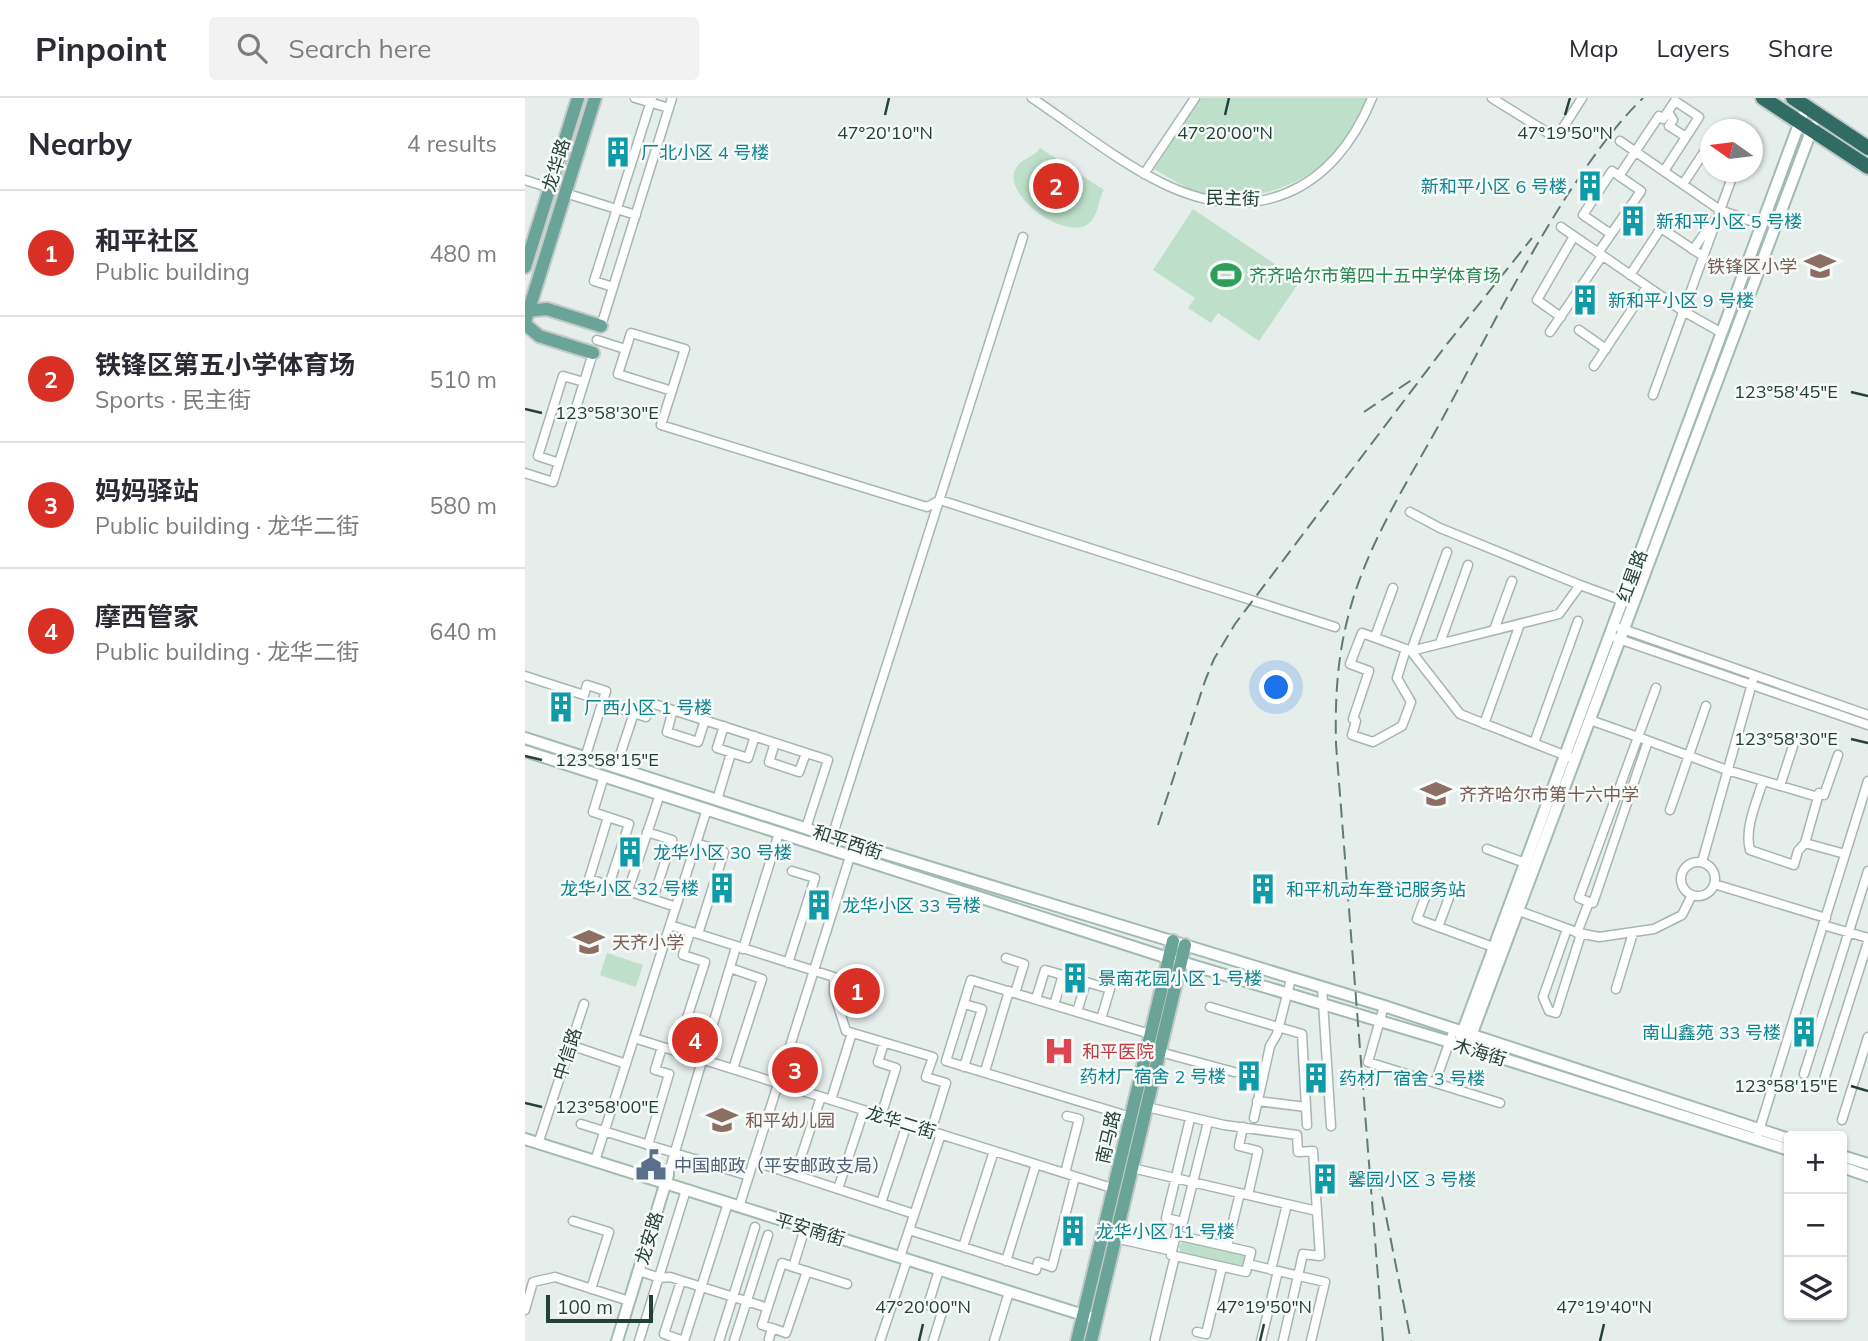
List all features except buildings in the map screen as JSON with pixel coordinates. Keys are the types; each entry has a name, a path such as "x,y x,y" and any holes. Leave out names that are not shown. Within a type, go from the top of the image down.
{"highway":[{"path":"1763,98 1868,167"},
{"path":"1793,98 1868,148"}],"main road":[{"name":"龙华路","path":"525,267 578,98"},
{"name":"龙华路","path":"526,317 595,98"},
{"path":"595,347 539,336 526,317 547,309 601,326"},
{"name":"南马路","path":"1077,1341 1090,1317 1116,1234 1131,1117 1150,1034 1179,944"},
{"name":"南马路","path":"1091,1341 1090,1317 1122,1191 1132,1168 1147,1107 1160,1052 1175,960"}],"street":[{"path":"635,98 651,100 669,108"},
{"path":"601,326 672,98"},
{"name":"民主街","path":"1033,98 1144,174 1162,183 1202,199 1259,201 1283,196 1318,175 1339,157 1356,134 1372,98"},
{"path":"1144,174 1195,98"},
{"path":"1492,98 1553,136 1559,134 1582,98"},
{"path":"613,287 594,281 651,100"},
{"path":"1619,176 1659,116 1663,119 1675,101 1699,117 1664,171"},
{"name":"红星路","path":"1462,1032 1518,911 1570,757 1812,111"},
{"path":"1668,112 1674,120 1669,126 1686,138"},
{"name":"红星路","path":"1628,603 1762,225 1806,126"},
{"path":"1620,141 1720,209 1762,225"},
{"path":"1683,184 1700,158"},
{"path":"1550,332 1641,191 1612,172 1583,215 1611,234"},
{"path":"525,180 550,188"},
{"path":"1653,395 1730,182"},
{"path":"565,193 636,215"},
{"path":"1693,250 1720,209"},
{"path":"1561,227 1683,312 1722,333"},
{"path":"1630,275 1661,228 1703,256"},
{"path":"1560,317 1537,300 1574,236"},
{"path":"832,837 1023,237"},
{"path":"1594,366 1647,287"},
{"path":"1579,330 1605,349"},
{"path":"672,391 618,374 631,333 685,349 672,391 661,425 927,507 940,500 1335,627"},
{"path":"525,473 553,482 595,347 625,349"},
{"path":"559,463 538,456 563,376 584,382"},
{"path":"1410,512 1440,528 1628,603"},
{"path":"1447,552 1408,650 1397,678 1411,702 1402,726 1373,742 1352,735 1356,721 1353,719 1369,671 1350,664 1362,632 1408,650 1460,714 1570,757"},
{"path":"1440,643 1468,565"},
{"path":"1494,630 1512,581"},
{"path":"1408,650 1559,614 1580,585"},
{"path":"1375,637 1393,588"},
{"path":"1534,743 1578,621"},
{"path":"1484,724 1520,624"},
{"path":"1617,632 1753,680 1868,725"},
{"name":"红星路","path":"1458,1045 1525,863 1570,757 1590,720 1617,632"},
{"path":"525,676 584,695 587,685 606,691 585,758"},
{"path":"1753,680 1868,715"},
{"path":"1702,862 1753,680"},
{"path":"1648,741 1593,904 1579,898 1656,688"},
{"path":"602,703 646,717 651,703 828,760 806,828"},
{"path":"1670,810 1706,706"},
{"path":"673,710 667,732 698,742 705,720"},
{"path":"616,767 634,713"},
{"path":"1590,720 1727,770 1818,797"},
{"path":"724,726 717,748 731,753 748,758 755,736"},
{"name":"和平西街","path":"525,738 854,844 1179,944"},
{"path":"1780,786 1795,740"},
{"path":"775,743 769,762 799,772 806,752"},
{"name":"和平西街","path":"525,751 1175,960"},
{"path":"717,800 731,753"},
{"path":"1763,781 1753,815 1749,850 1794,865 1798,851 1805,843 1819,793 1824,795 1838,755"},
{"path":"604,776 593,812 629,824 609,885"},
{"path":"1758,1134 1868,781"},
{"path":"1620,787 1629,796"},
{"path":"628,891 660,794"},
{"path":"595,1161 707,809"},
{"path":"608,817 589,878 676,907"},
{"path":"647,832 672,840 653,899"},
{"path":"667,1180 730,968 779,833"},
{"path":"676,1052 705,962 683,955 724,852 696,843"},
{"path":"1805,843 1845,855"},
{"path":"681,1280 663,1334 684,1341 701,1287 734,1205 749,1176 854,844"},
{"path":"1487,849 1525,863"},
{"path":"1593,862 1607,867"},
{"path":"1702,862 1713,870 1714,884 1706,894 1692,895 1681,884 1682,872 1689,864 1702,862"},
{"path":"788,963 815,878 792,871"},
{"path":"1804,1074 1868,871"},
{"path":"1714,884 1824,921 1868,940 1824,1080"},
{"path":"1438,927 1450,895 1429,887 1417,919 1438,927 1493,947"},
{"path":"1518,911 1579,933 1599,937 1654,929 1682,915 1692,895"},
{"path":"1567,929 1543,997 1549,1011 1556,1013 1589,902"},
{"path":"670,925 834,977 834,993 846,1031 933,1057 926,1077 946,1083 931,1131"},
{"path":"1616,989 1633,933"},
{"name":"木海街","path":"1179,944 1462,1032 1758,1134 1784,1147"},
{"path":"986,1069 1024,964 1006,958"},
{"name":"木海街","path":"1175,960 1758,1134 1784,1138"},
{"path":"730,968 762,979 733,1069"},
{"path":"1036,999 1045,970 1063,975 1054,1005"},
{"path":"1254,1118 1291,979"},
{"path":"1131,1117 946,1061 971,980 1150,1034"},
{"path":"1077,1012 1086,982 1098,985 1110,989 1101,1019"},
{"path":"1322,987 1331,1126"},
{"name":"中信路","path":"538,1144 584,1004"},
{"path":"964,1004 982,1009 964,1067"},
{"path":"1384,1006 1368,1062 1500,1103"},
{"path":"1210,1007 1302,1034 1307,1125"},
{"path":"1436,1083 1458,1045 1462,1032"},
{"path":"831,1100 852,1033"},
{"path":"1842,1120 1864,1064 1868,1037"},
{"name":"龙华二街","path":"634,1038 1122,1191"},
{"path":"881,1116 896,1068 878,1062 884,1043"},
{"path":"570,1045 626,1064"},
{"path":"648,1145 669,1074 655,1070 661,1047"},
{"path":"1160,1052 1234,1072"},
{"path":"795,1175 821,1097"},
{"path":"1257,1101 1306,1107"},
{"path":"1147,1107 1297,1135 1298,1152 1313,1151 1320,1256 1303,1254 1283,1341"},
{"path":"838,1189 864,1110"},
{"path":"1065,1173 1079,1119 1067,1116"},
{"path":"1181,1222 1166,1218 1189,1123"},
{"path":"581,1124 749,1176"},
{"path":"881,1203 907,1124"},
{"path":"1155,1339 1175,1244 1207,1126"},
{"path":"1227,1247 1258,1151 1239,1146 1243,1127"},
{"path":"880,1341 904,1259 909,1230 940,1134"},
{"name":"平安南街","path":"525,1139 667,1180 686,1190 1090,1317"},
{"path":"963,1247 994,1151"},
{"path":"1847,1158 1868,1164"},
{"path":"753,1161 914,1214"},
{"path":"1006,1261 1036,1164"},
{"path":"1132,1168 1317,1211"},
{"path":"1847,1169 1868,1176"},
{"path":"909,1230 1036,1270 1038,1262 1052,1267 1075,1177"},
{"name":"龙安路","path":"617,1341 667,1180"},
{"path":"639,1341 686,1190"},
{"path":"1261,1341 1287,1204"},
{"path":"573,1221 609,1232 591,1289"},
{"path":"719,1341 755,1227"},
{"path":"793,1267 805,1228"},
{"path":"1116,1234 1175,1244 1227,1247 1251,1252 1246,1272 1222,1267 1175,1244"},
{"path":"734,1341 768,1235"},
{"path":"807,1271 786,1333 762,1325 782,1263 793,1267 807,1271 847,1284"},
{"path":"1248,1265 1325,1282 1311,1341"},
{"path":"1197,1332 1206,1334 1222,1267"},
{"path":"933,1341 943,1309 928,1304 939,1269"},
{"path":"639,1271 659,1278 681,1280 762,1306"},
{"path":"525,1310 533,1282 544,1278 555,1278 629,1301"},
{"path":"991,1341 1009,1292"},
{"path":"991,1341 994,1323"},
{"path":"769,1339 772,1328"}],"green space":[{"path":"1201,98 1367,98 1342,145 1316,170 1283,187 1247,196 1229,196 1193,190 1154,169"},
{"path":"1040,148 1104,190 1094,217 1088,224 1078,228 1053,222 1041,215 1020,195 1015,184 1016,168"},
{"name":"齐齐哈尔市第四十五中学体育场","path":"1193,209 1300,281 1259,341 1218,313 1211,323 1188,308 1195,298 1153,270"},
{"path":"607,953 643,965 636,987 600,975"},
{"path":"1184,1240 1245,1253 1247,1262 1241,1268 1181,1254 1179,1246"}],"railway":[{"path":"1383,1341 1336,744 1337,680 1344,633 1356,590 1378,537 1520,274 1585,169 1612,132 1643,98"},
{"path":"1158,825 1205,681 1214,659 1235,624 1447,344 1532,238"},
{"path":"1364,412 1413,379"},
{"path":"1378,1176 1411,1341"}],"place":[{"name":"厂北小区 4 号楼","path":"618,152"},
{"name":"铁锋区第五小学体育场","path":"1056,186"},
{"name":"新和平小区 6 号楼","path":"1590,186"},
{"name":"新和平小区 5 号楼","path":"1633,221"},
{"name":"铁锋区小学","path":"1820,266"},
{"name":"齐齐哈尔市第四十五中学体育场","path":"1226,275"},
{"name":"新和平小区 9 号楼","path":"1585,300"},
{"name":"厂西小区 1 号楼","path":"561,707"},
{"name":"齐齐哈尔市第十六中学","path":"1436,794"},
{"name":"龙华小区 30 号楼","path":"630,852"},
{"name":"龙华小区 32 号楼","path":"722,888"},
{"name":"和平机动车登记服务站","path":"1263,889"},
{"name":"龙华小区 33 号楼","path":"819,905"},
{"name":"天齐小学","path":"589,942"},
{"name":"景南花园小区 1 号楼","path":"1075,978"},
{"name":"和平社区","path":"857,991"},
{"name":"南山鑫苑 33 号楼","path":"1804,1032"},
{"name":"摩西管家","path":"695,1040"},
{"name":"和平医院","path":"1059,1051"},
{"name":"妈妈驿站","path":"795,1070"},
{"name":"药材厂宿舍 2 号楼","path":"1249,1076"},
{"name":"药材厂宿舍 3 号楼","path":"1316,1078"},
{"name":"和平幼儿园","path":"722,1120"},
{"name":"中国邮政（平安邮政支局）","path":"651,1165"},
{"name":"馨园小区 3 号楼","path":"1325,1179"},
{"name":"龙华小区 11 号楼","path":"1073,1231"}]}
